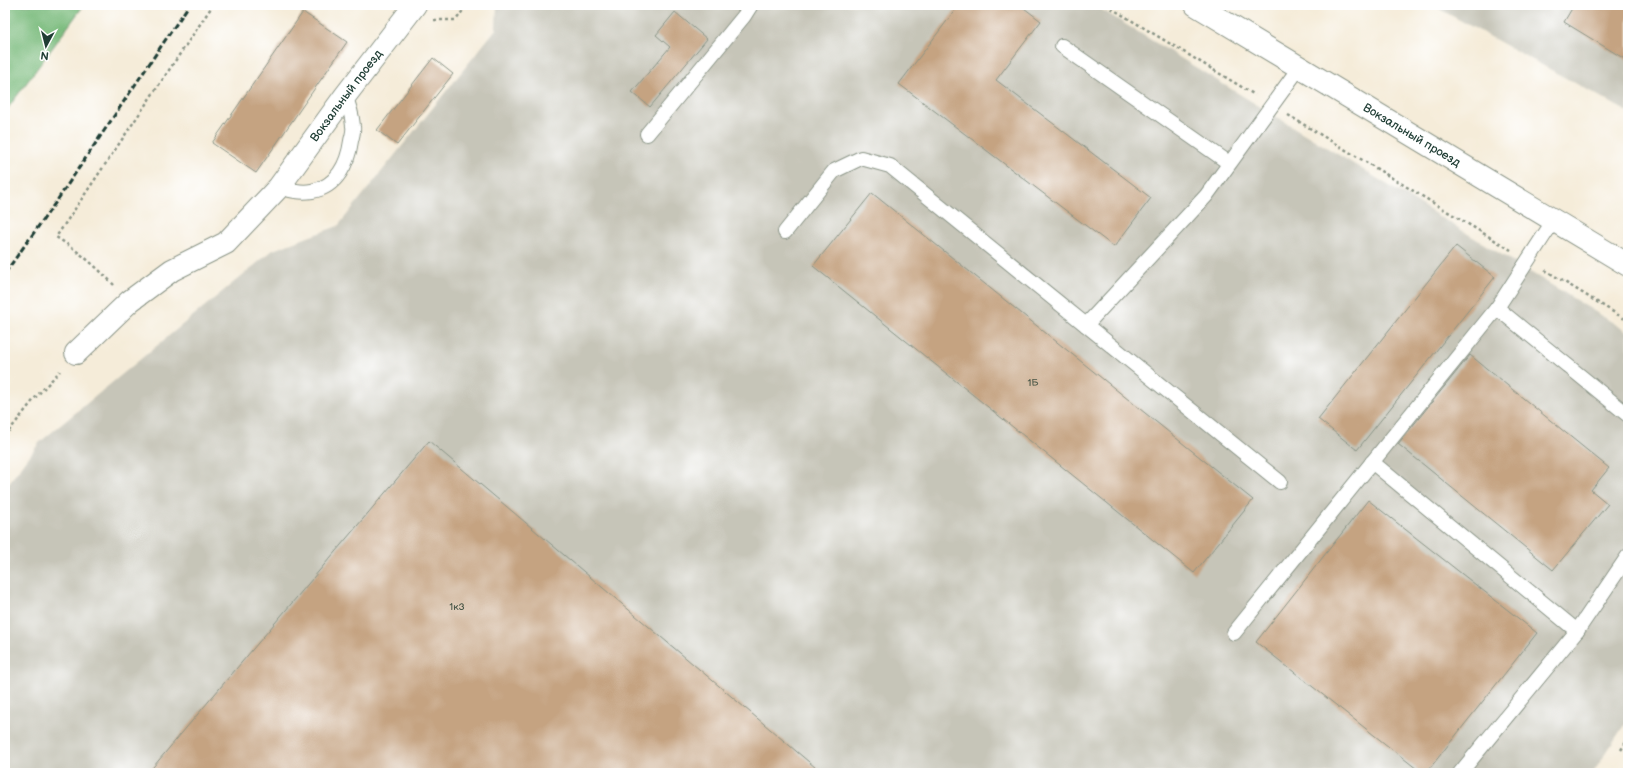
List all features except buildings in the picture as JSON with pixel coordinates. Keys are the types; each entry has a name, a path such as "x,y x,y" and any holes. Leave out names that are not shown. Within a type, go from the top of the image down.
{"street":[{"name":"Вокзальный проезд","path":"1196,5 1628,265"},
{"name":"Вокзальный проезд","path":"76,353 130,301 172,270 226,243 279,187 409,12"}],"lane":[{"path":"647,134 744,16 751,5"},
{"path":"1062,46 1229,163"},
{"path":"1086,325 1206,196 1299,68"},
{"path":"279,187 297,192 312,191 325,187 342,170 349,156 354,127 346,96"},
{"path":"785,232 834,171 860,158 890,166 1280,482"},
{"path":"1234,633 1497,308 1554,220"},
{"path":"1497,308 1628,415"},
{"path":"1372,462 1577,631"},
{"path":"1460,773 1577,631 1628,556"}],"path":[{"path":"130,301 100,270 70,246 56,237 213,5"},
{"path":"409,12 456,20 467,5"},
{"path":"1106,5 1628,321"},
{"path":"5,436 35,398 76,353"},
{"path":"1621,750 1628,739"}],"shaded area":[{"path":"497,5 1094,5 1628,332 1628,719 1593,773 5,773 5,488 40,442 273,250 338,226 496,29"},
{"path":"1432,5 1628,5 1628,112"}],"green space":[{"path":"5,5 84,5 5,112"}],"railway":[{"path":"5,273 58,199 189,5"}]}
